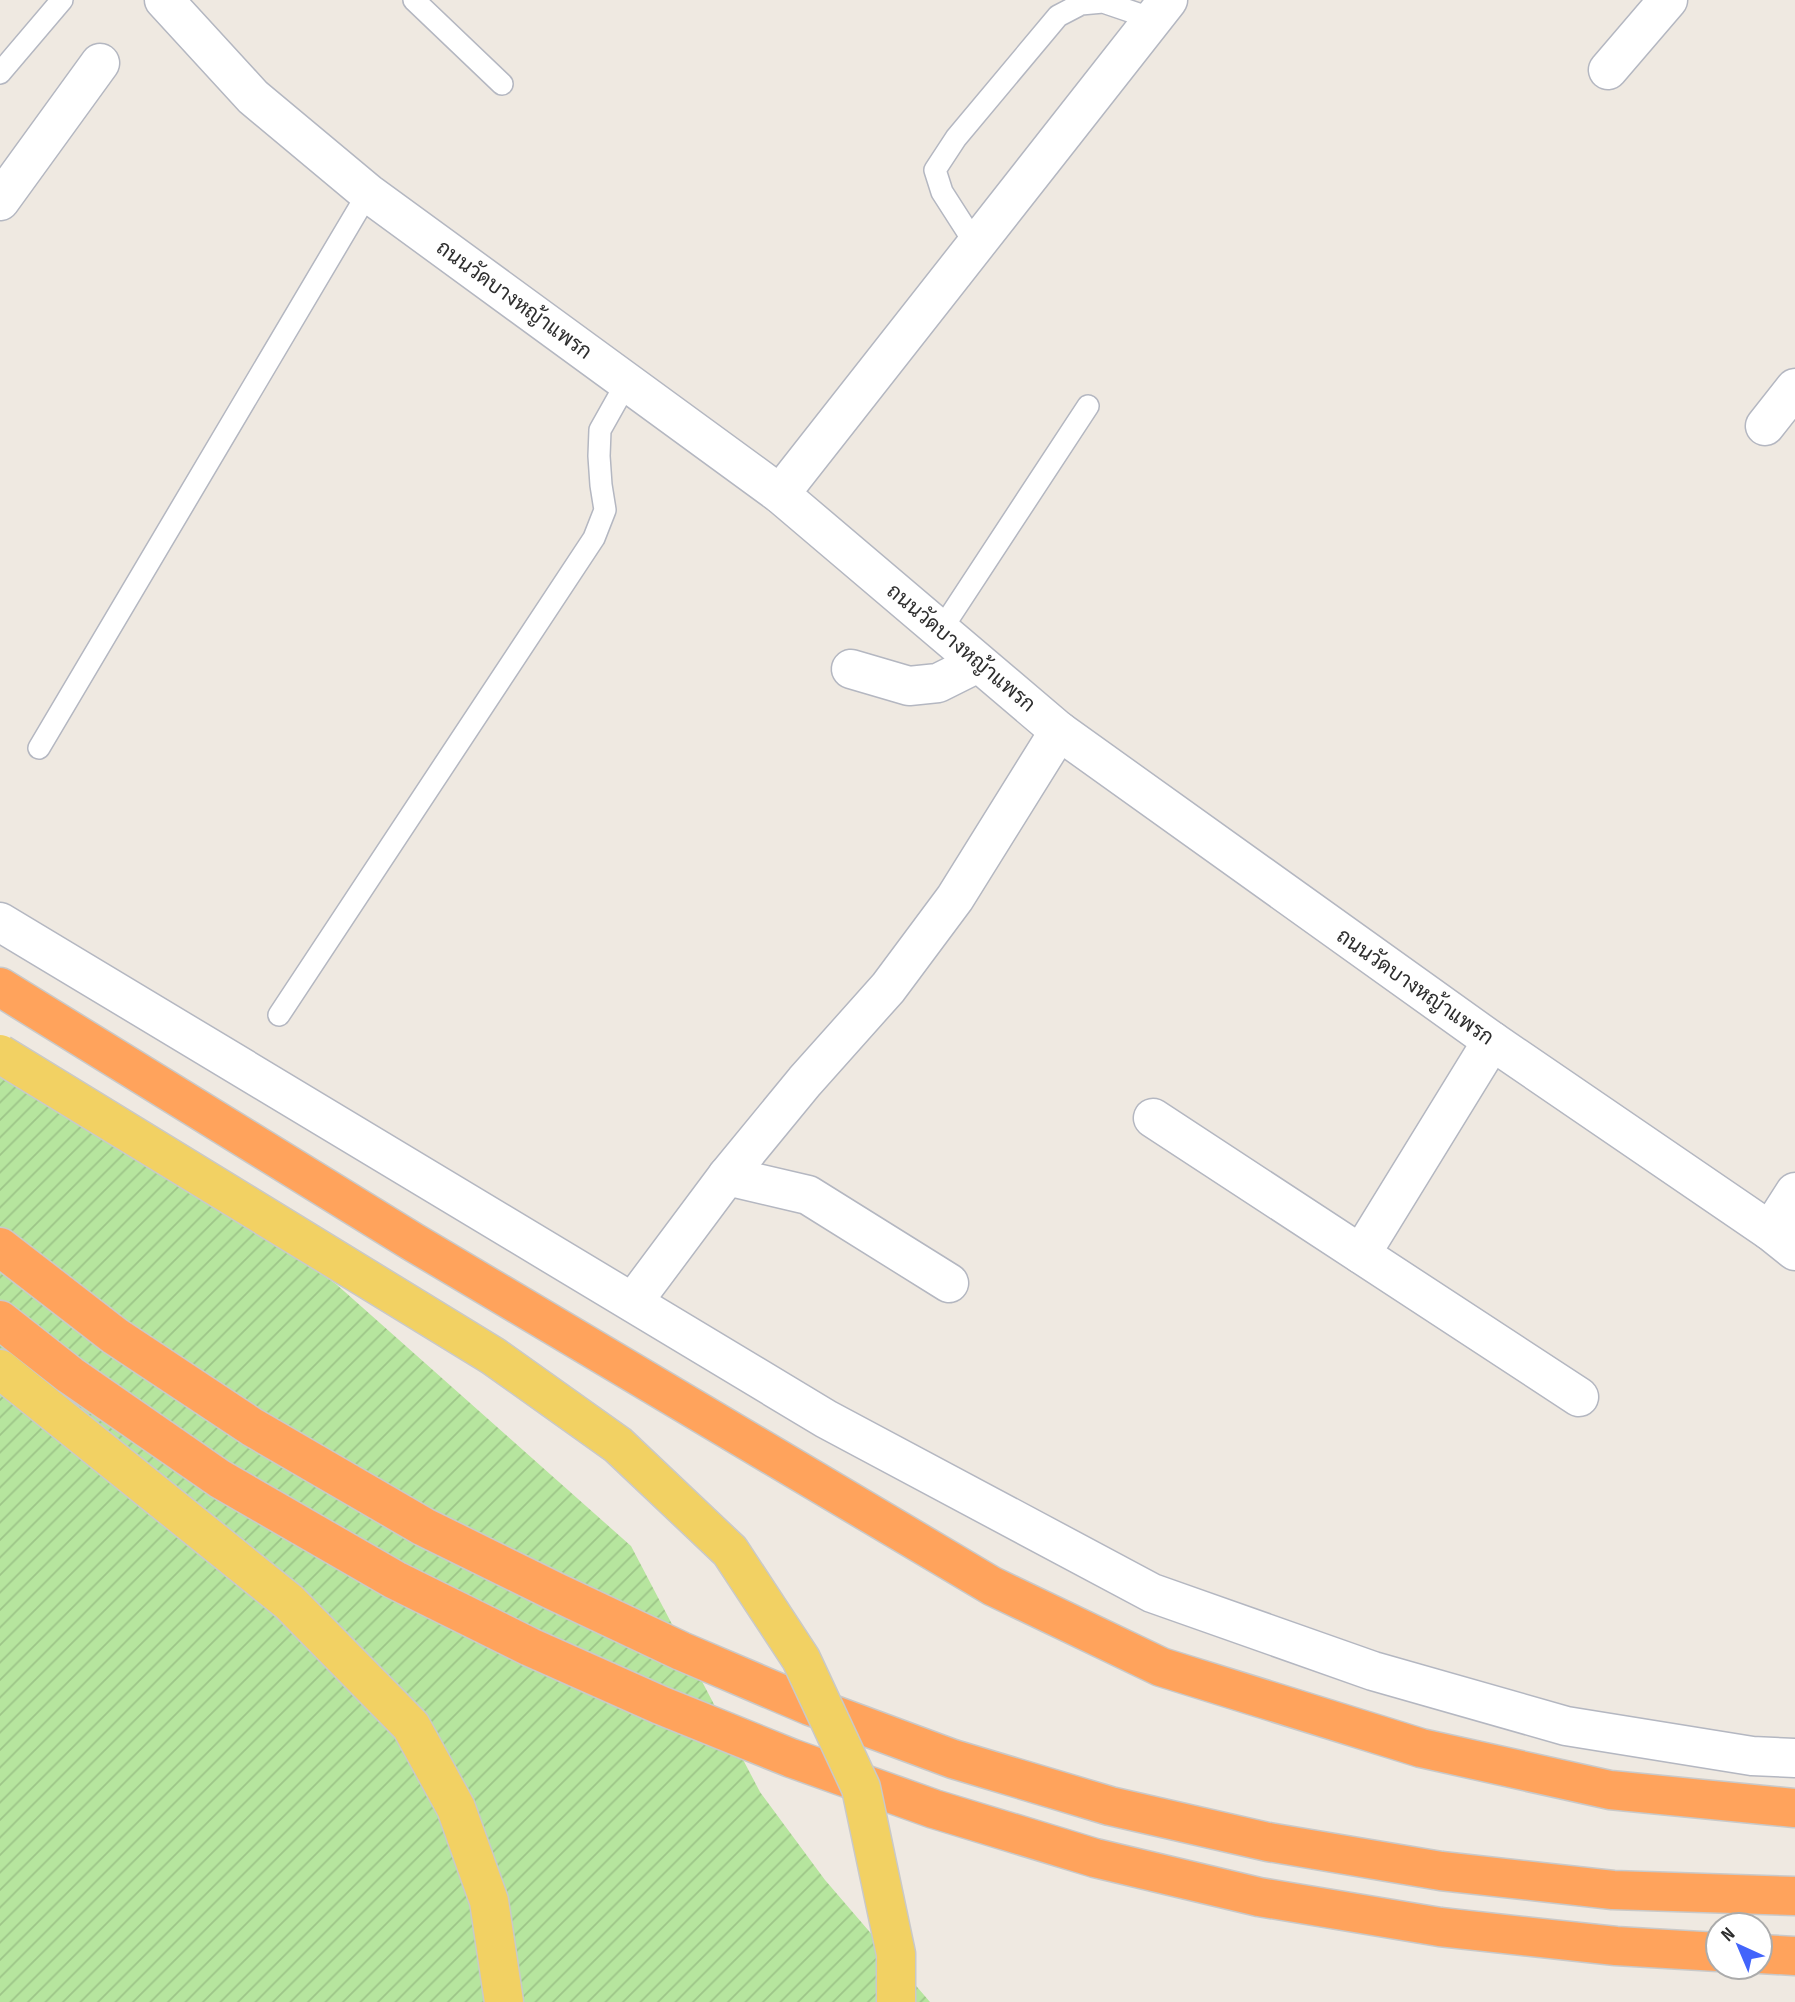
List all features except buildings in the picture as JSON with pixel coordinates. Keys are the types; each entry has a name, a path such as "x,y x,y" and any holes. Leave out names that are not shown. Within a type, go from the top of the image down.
{"highway":[{"path":"0,988 413,1242 992,1586 1161,1667 1421,1748 1610,1790 1795,1808"},
{"path":"0,1247 115,1336 252,1427 424,1527 681,1651 810,1706 953,1759 1110,1806 1268,1842 1441,1871 1613,1890 1795,1896"},
{"path":"0,1321 70,1375 220,1479 395,1580 542,1652 660,1705 791,1758 934,1809 1083,1854 1259,1897 1440,1927 1616,1946 1704,1951"},
{"path":"1774,1955 1795,1956"}],"main road":[{"path":"0,1054 493,1356 618,1445 730,1551 801,1659 861,1788 896,1954 896,2002"},
{"path":"0,1369 289,1602 411,1726 456,1808 489,1902 504,2002"}],"street":[{"name":"ถนนวัดบางหญ้าแพรก","path":"164,0 253,97 368,193 780,494 1059,731 1492,1041 1782,1241"},
{"path":"1608,70 1668,0"},
{"path":"780,494 1161,9"},
{"path":"0,201 100,63"},
{"path":"1765,426 1795,387"},
{"path":"851,669 909,685 938,683 978,663"},
{"path":"633,1302 727,1176 805,1081 884,994 955,898 1059,731"},
{"path":"0,922 826,1419 1152,1594 1373,1671 1566,1726 1752,1756 1795,1758"},
{"path":"1361,1254 1492,1041"},
{"path":"1153,1118 1579,1397"},
{"path":"727,1176 808,1195 949,1283"},
{"path":"1782,1241 1795,1192"}],"lane":[{"path":"0,73 62,0"},
{"path":"414,0 502,84"},
{"path":"976,245 942,192 935,170 956,138 1058,16 1081,4 1103,2 1161,9"},
{"path":"39,748 368,193"},
{"path":"279,1015 594,538 605,510 598,456 600,430 627,382"},
{"path":"941,630 1088,406"}],"green space":[{"path":"0,1056 336,1284 631,1546 760,1792 825,1880 930,2002 0,2002"}]}
